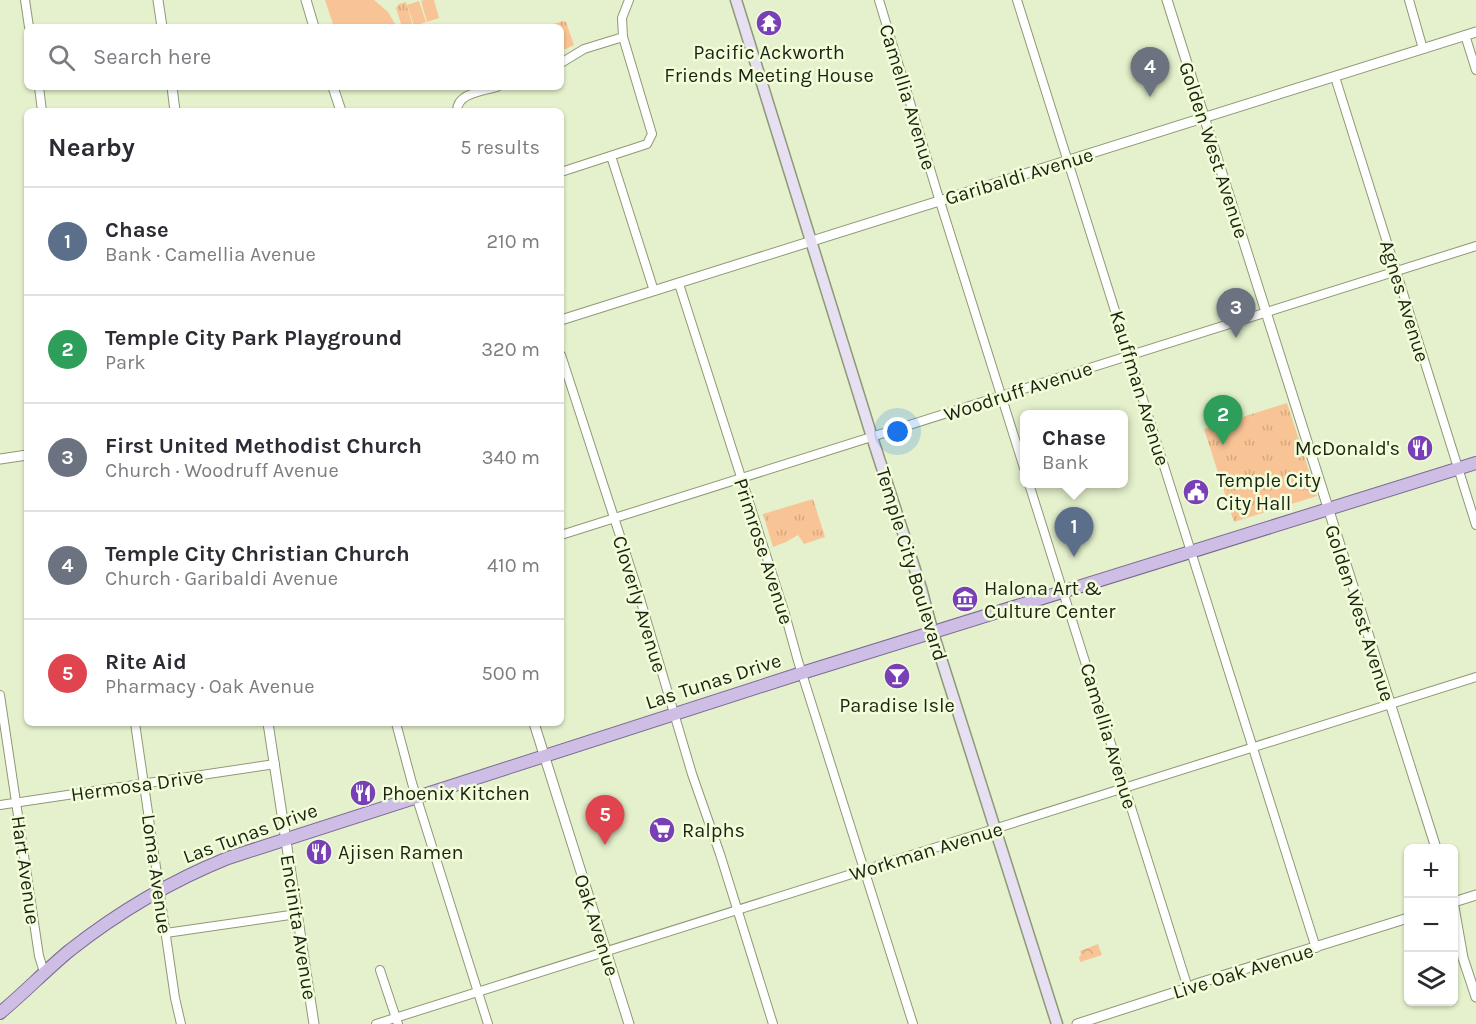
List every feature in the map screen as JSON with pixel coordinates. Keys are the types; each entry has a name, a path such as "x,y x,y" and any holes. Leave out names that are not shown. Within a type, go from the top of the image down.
{"main road":[{"name":"Temple City Boulevard","path":"736,0 921,588 933,633 1058,1024"},
{"name":"Las Tunas Drive","path":"0,1013 86,938 160,890 207,867 286,838 802,673 1476,463"}],"street":[{"path":"25,0 29,24"},
{"path":"158,0 162,24"},
{"path":"306,0 313,24"},
{"path":"564,171 647,144 651,139 652,134 622,37 622,18 628,0"},
{"name":"Camellia Avenue","path":"879,0 1020,455"},
{"name":"Kauffman Avenue","path":"1017,0 1316,948"},
{"name":"Golden West Avenue","path":"1167,0 1434,844"},
{"path":"1409,0 1423,49"},
{"name":"Garibaldi Avenue","path":"564,319 679,285 1476,32"},
{"path":"1465,35 1476,70"},
{"path":"564,61 584,49 622,37"},
{"name":"Agnes Avenue","path":"1335,77 1476,525"},
{"path":"39,90 42,108"},
{"path":"172,90 174,108"},
{"path":"334,90 340,108"},
{"path":"458,108 459,101 465,96 486,90"},
{"path":"611,156 654,291"},
{"name":"Woodruff Avenue","path":"564,534 1476,246"},
{"name":"Primrose Avenue","path":"679,285 788,623 913,1024"},
{"name":"Cloverly Avenue","path":"564,364 636,585 773,1024"},
{"path":"0,459 24,455"},
{"name":"Camellia Avenue","path":"1031,488 1188,988"},
{"name":"Workman Avenue","path":"375,1024 396,1021 478,992 1476,677"},
{"name":"Hart Avenue","path":"0,696 39,956 45,972"},
{"name":"Loma Avenue","path":"135,726 175,998 181,1024"},
{"name":"Encinita Avenue","path":"269,726 314,1024"},
{"path":"397,726 488,1024"},
{"name":"Oak Avenue","path":"535,726 629,1024"},
{"name":"Hermosa Drive","path":"0,805 275,764"},
{"path":"1458,901 1476,895"},
{"path":"166,933 297,914"},
{"name":"Live Oak Avenue","path":"1077,1024 1196,984 1404,919"},
{"path":"1458,930 1463,958 1476,997"},
{"path":"380,970 396,1021"}],"green space":[{"path":"325,0 374,0 388,12 395,24 333,24"},
{"path":"434,0 439,18 427,22 421,1"},
{"path":"419,1 426,22 413,24 407,5"},
{"path":"406,2 412,24 401,24 396,8 399,4"},
{"path":"566,22 574,45 564,49 564,24 553,24"},
{"path":"1287,403 1317,496 1234,522 1204,429"},
{"path":"813,499 825,537 804,544 798,535 773,547 763,514"},
{"path":"1098,944 1102,955 1080,962 1080,951"}],"place":[{"name":"Pacific Ackworth Friends Meeting House","path":"769,23"},
{"name":"Temple City Christian Church","path":"1150,97"},
{"name":"First United Methodist Church","path":"1236,338"},
{"name":"Temple City Park Playground","path":"1223,445"},
{"name":"McDonald's","path":"1420,448"},
{"name":"Temple City City Hall","path":"1196,492"},
{"name":"Chase","path":"1074,557"},
{"name":"Halona Art & Culture Center","path":"965,599"},
{"name":"Paradise Isle","path":"897,676"},
{"name":"Phoenix Kitchen","path":"363,793"},
{"name":"Ralphs","path":"662,830"},
{"name":"Rite Aid","path":"605,845"},
{"name":"Ajisen Ramen","path":"319,852"}]}
